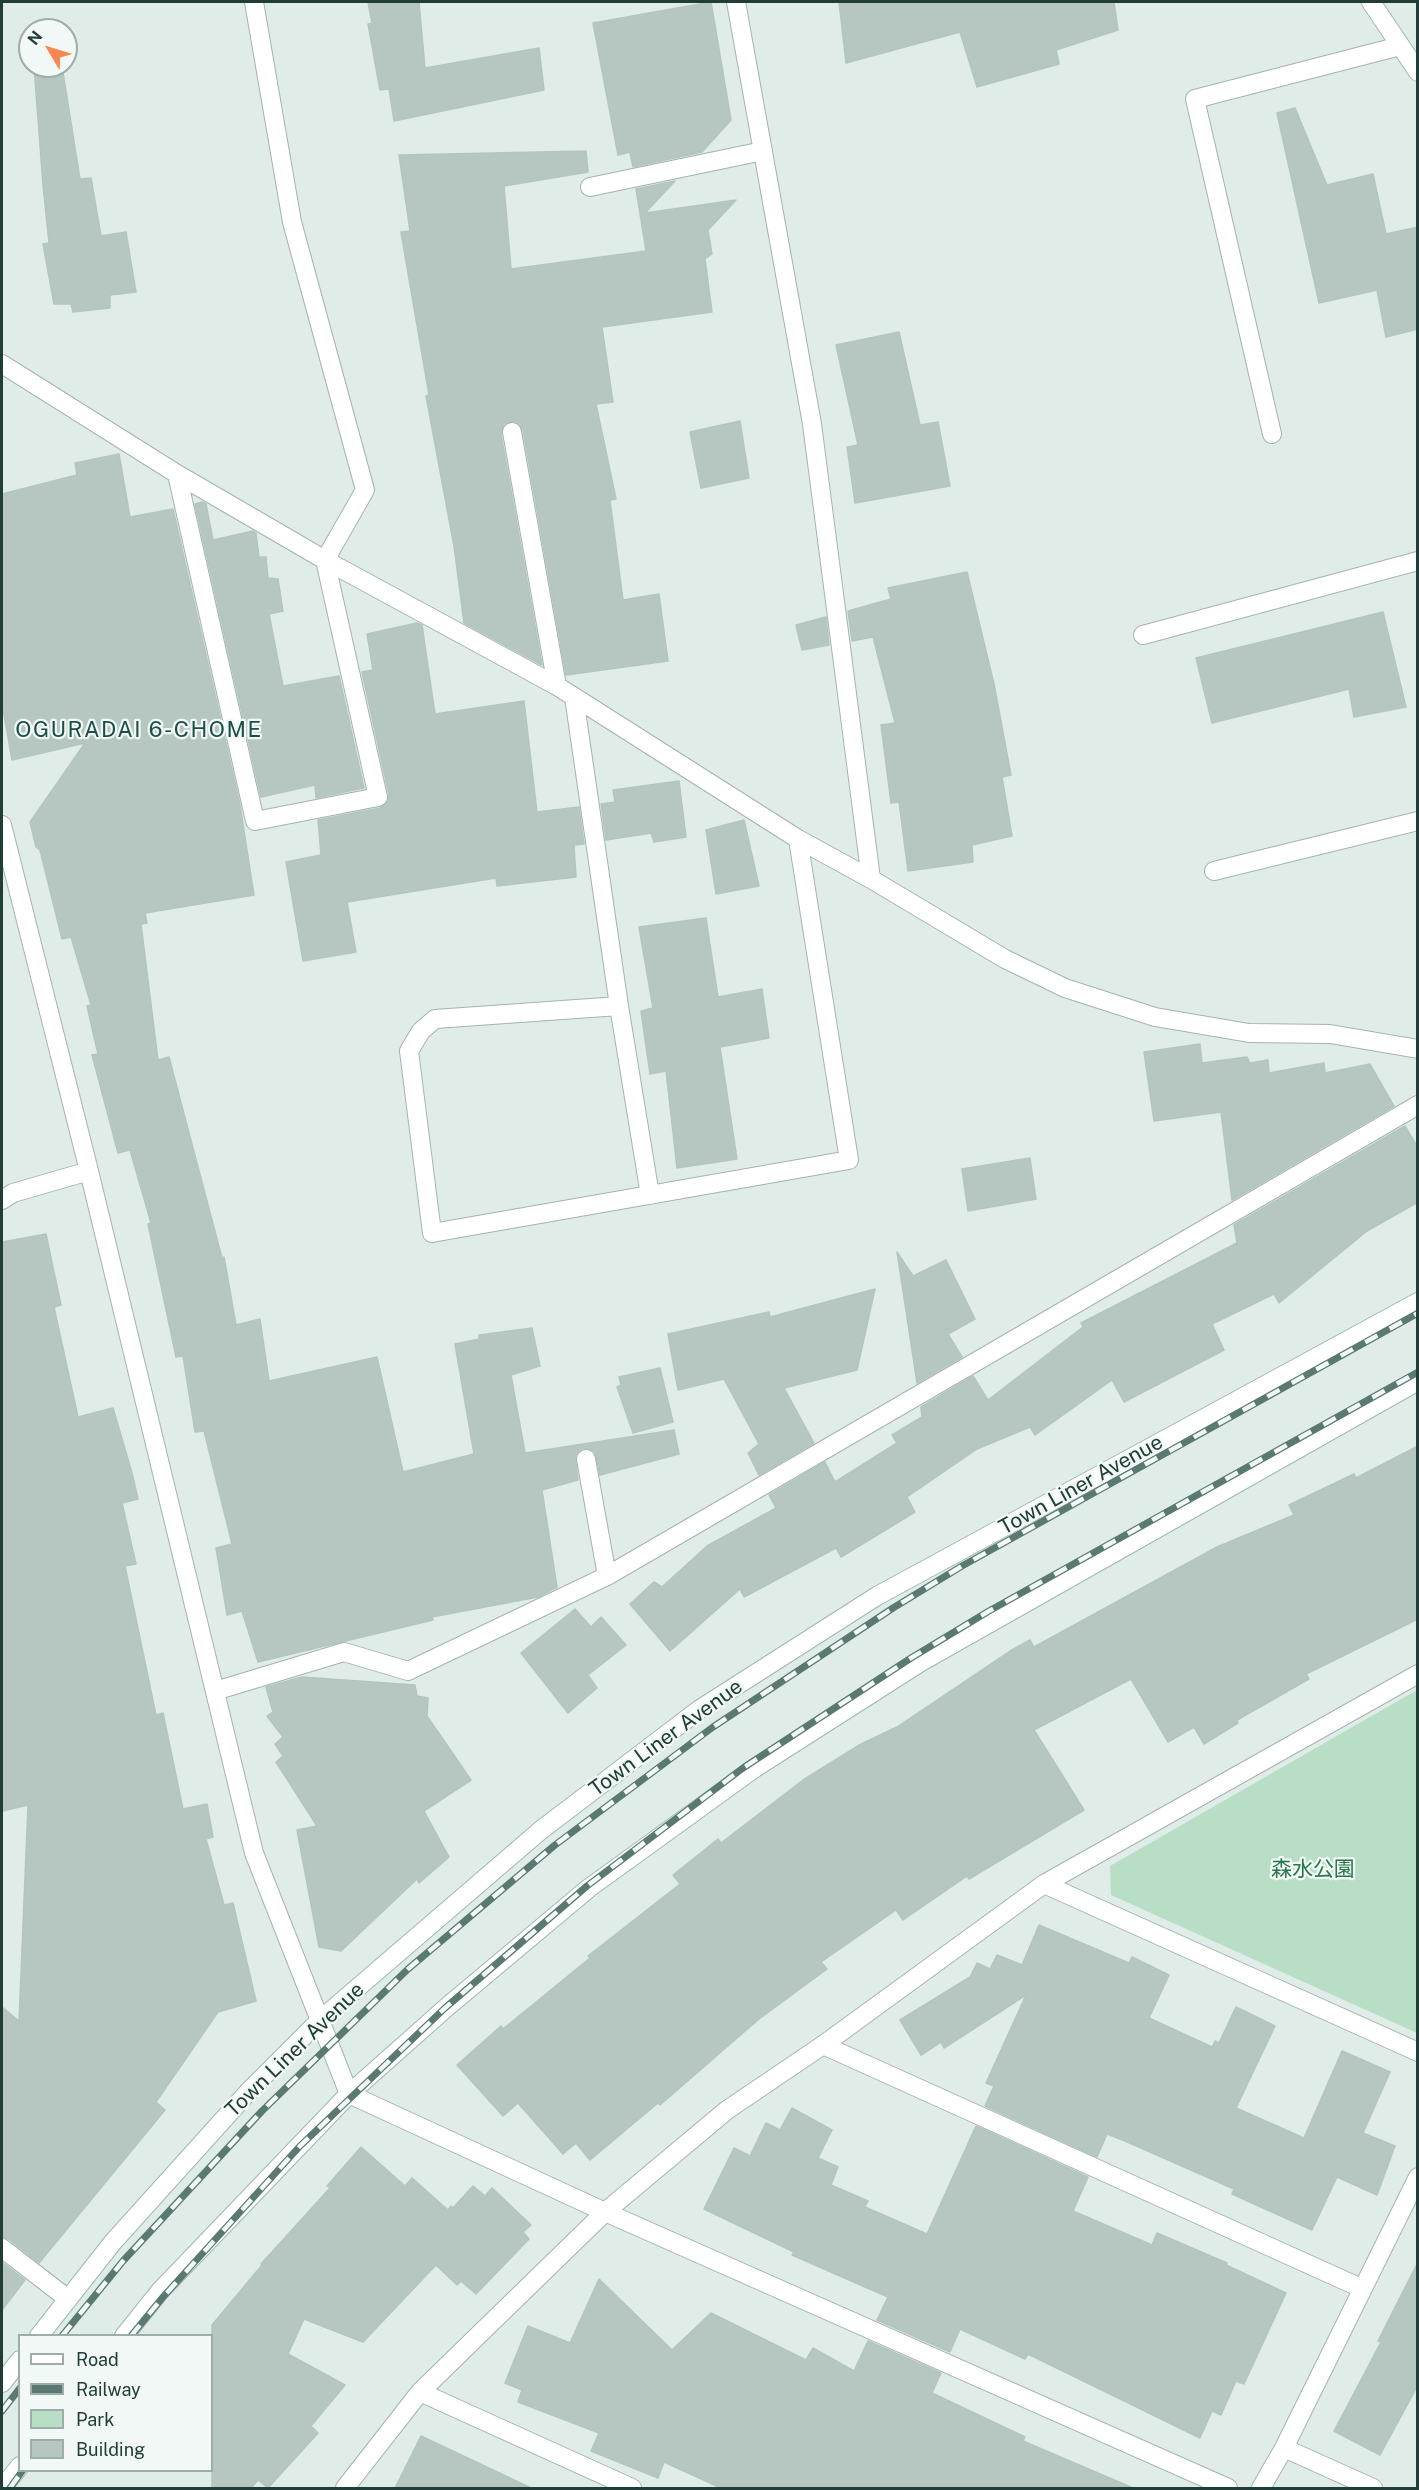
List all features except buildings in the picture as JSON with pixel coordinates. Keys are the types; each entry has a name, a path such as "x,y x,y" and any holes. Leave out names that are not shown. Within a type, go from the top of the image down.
{"street":[{"path":"177,474 255,821 378,797 325,560 365,490 292,222 254,2"},
{"path":"736,2 812,424 871,879"},
{"path":"1371,2 1418,72"},
{"path":"1272,434 1195,99 1400,46"},
{"path":"590,188 762,151"},
{"path":"2,363 177,474 325,560 557,686 798,839 871,879 1005,959 1065,988 1155,1017 1250,1033 1330,1034 1418,1049"},
{"path":"512,432 557,686"},
{"path":"1143,635 1418,561"},
{"path":"574,697 619,1006 650,1195"},
{"path":"1214,871 1418,821"},
{"path":"2,825 89,1171 254,1853 349,2094 605,2212 1228,2488"},
{"path":"619,1006 435,1019 421,1031 409,1052 432,1233 849,1160 798,839"},
{"path":"215,1692 344,1652 408,1671 607,1576 1418,1105"},
{"path":"2,1200 13,1193 89,1171"},
{"name":"Town Liner Avenue","path":"41,2334 113,2242 250,2090 320,2020 541,1830 700,1709 877,1596 1418,1302"},
{"path":"126,2334 160,2291 349,2094 447,2007 589,1888 755,1768 921,1662 1418,1381"},
{"path":"586,1459 607,1576"},
{"path":"345,2488 420,2392 605,2212 727,2110 823,2045 1044,1884 1418,1674"},
{"path":"1044,1884 1418,2052"},
{"path":"823,2045 1361,2288"},
{"path":"1261,2488 1284,2448 1361,2288 1418,2177"},
{"path":"2,2248 68,2299"},
{"path":"2,2383 18,2363"},
{"path":"420,2392 632,2488"},
{"path":"1284,2448 1373,2488"},
{"path":"2,2488 18,2468"}],"green space":[{"name":"森水公園","path":"1417,1690 1417,2033 1111,1895 1110,1866"}],"railway":[{"path":"64,2334 123,2261 262,2111 408,1969 555,1845 713,1727 893,1608 962,1566 1418,1313"},
{"path":"133,2334 163,2297 300,2146 445,2008 587,1886 743,1768 911,1658 989,1611 1418,1372"},
{"path":"2,2411 18,2391"},
{"path":"10,2488 22,2472"}],"district":[{"name":"OGURADAI 6-CHOME","path":"139,730"}]}
